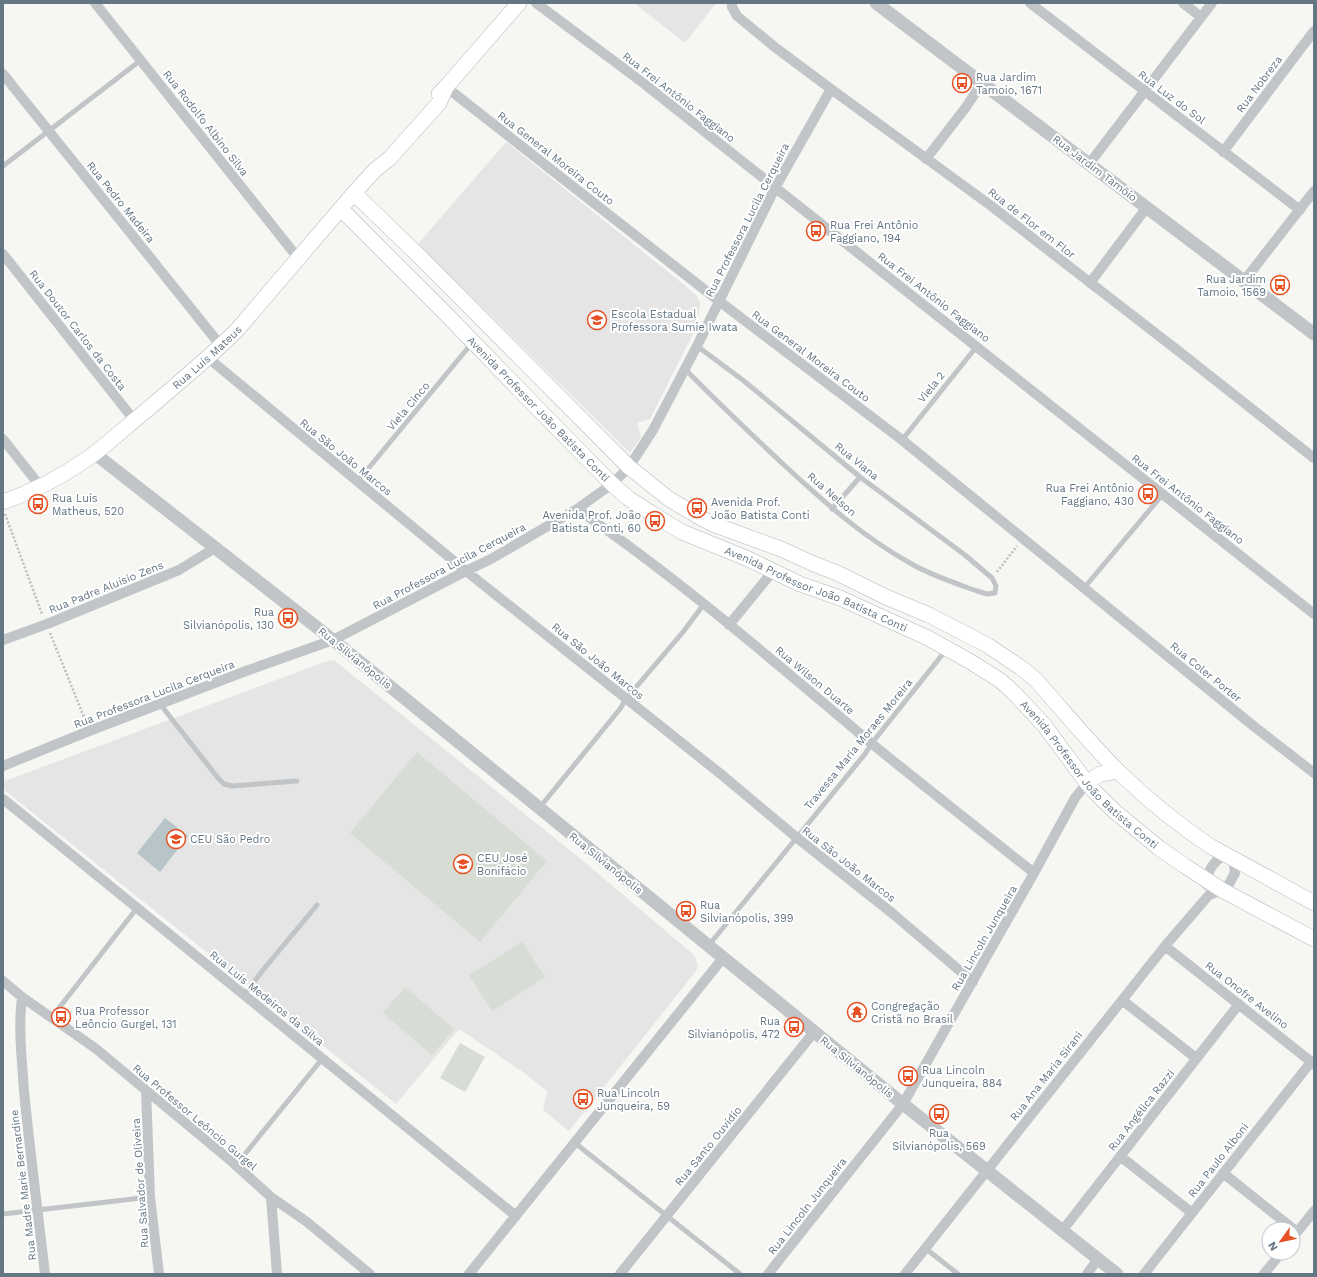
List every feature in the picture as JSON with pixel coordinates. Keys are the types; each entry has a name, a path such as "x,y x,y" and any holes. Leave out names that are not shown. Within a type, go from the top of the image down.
{"main road":[{"name":"Rua Luís Mateus","path":"3,502 18,497 67,472 94,453 190,374 221,346 237,330 354,193 375,170 390,158 439,103 446,87 519,3"},
{"name":"Avenida Professor João Batista Conti","path":"354,193 421,258 629,467 669,499 701,518 781,549 837,573 987,645 1034,678 1118,771 1139,792 1195,835 1230,857 1314,903"},
{"name":"Avenida Professor João Batista Conti","path":"341,209 612,484 628,498 651,514 682,532 746,558 800,584 847,602 928,638 995,677 1014,693 1044,725 1087,783 1113,810 1141,834 1213,888 1314,938"},
{"path":"1087,783 1105,772 1118,771"}],"street":[{"name":"Rua Rodolfo Albino Silva","path":"95,3 298,258"},
{"name":"Rua Frei Antônio Faggiano","path":"536,3 642,82 1314,614"},
{"name":"Rua Jardim Tamôio","path":"876,3 1314,334"},
{"path":"1183,3 1201,17"},
{"path":"1089,164 1212,3"},
{"name":"Rua Luz do Sol","path":"1034,4 1145,92 1300,210"},
{"name":"Rua de Flor em Flor","path":"733,6 737,16 776,48 990,205 1314,458"},
{"name":"Rua Nobreza","path":"1223,152 1314,31"},
{"name":"Rua Pedro Madeira","path":"3,74 221,346"},
{"path":"926,158 966,107 982,83"},
{"name":"Rua General Moreira Couto","path":"446,87 718,301 902,440 1084,588"},
{"name":"Rua Professora Lucila Cerqueira","path":"3,766 246,671 333,640 491,559 577,509 612,484 629,467 653,430 697,346 775,188 831,89"},
{"path":"1244,281 1314,191"},
{"path":"1090,283 1147,207"},
{"name":"Rua Doutor Carlos da Costa","path":"3,254 134,420"},
{"name":"Rua São João Marcos","path":"208,357 466,571 722,775 796,837 892,913 973,982"},
{"path":"3,439 40,486"},
{"name":"Rua Silvianópolis","path":"94,453 333,640 903,1104 1117,1274"},
{"name":"Rua Wilson Duarte","path":"577,509 622,540 704,604 927,789 1034,873"},
{"name":"Rua Padre Aluísio Zens","path":"3,640 47,624 179,570 216,548"},
{"path":"729,625 773,571"},
{"name":"Rua Coler Porter","path":"1084,588 1256,728 1314,773"},
{"name":"Rua Lincoln Junqueira","path":"768,1274 903,1104 973,982 1075,798 1087,783"},
{"name":"Rua Luís Medeiros da Silva","path":"3,799 516,1216"},
{"name":"Rua Ana Maria Sirani","path":"905,1274 986,1170 1213,888 1233,878 1235,869 1230,857 1214,863 1209,871 1213,888"},
{"name":"Rua Onofre Avelino","path":"1165,946 1312,1063"},
{"path":"468,1274 723,958"},
{"name":"Rua Professor Leôncio Gurgel","path":"3,981 22,997 94,1048 236,1165 271,1197 307,1222 370,1274"},
{"name":"Rua Madre Marie Bernardine","path":"22,997 19,1016 20,1036 30,1150 45,1274"},
{"path":"1122,1000 1196,1058"},
{"name":"Rua Angélica Razzi","path":"1062,1231 1239,1004"},
{"name":"Rua Santo Ouvídio","path":"620,1274 814,1032"},
{"name":"Rua Paulo Alboni","path":"1144,1274 1312,1063"},
{"name":"Rua Salvador de Oliveira","path":"146,1091 150,1197 159,1274"},
{"path":"1120,1156 1192,1213"},
{"path":"1224,1173 1279,1221"},
{"path":"271,1197 277,1274"},
{"path":"1301,1227 1314,1211"},
{"path":"1087,1274 1098,1259"},
{"path":"1269,1272 1276,1261"}],"lane":[{"path":"3,166 141,60"},
{"name":"Viela Cinco","path":"357,481 473,342"},
{"name":"Rua Viana","path":"697,346 744,381 860,477 940,536 992,578"},
{"name":"Viela 2","path":"902,440 977,346"},
{"name":"Rua Nelson","path":"685,369 724,408 832,508 856,528 911,564 977,591 993,594 996,589 992,578"},
{"path":"832,508 860,477"},
{"path":"1084,588 1163,494"},
{"path":"539,808 704,604"},
{"name":"Travessa Maria Moraes Moreira","path":"709,946 796,837 865,754 947,648"},
{"path":"160,704 206,764 224,784 232,786 297,781"},
{"path":"244,995 317,905"},
{"path":"52,1017 137,908"},
{"path":"236,1165 322,1059"},
{"path":"575,1143 740,1274"},
{"path":"3,1214 150,1197"},
{"path":"925,1248 958,1274"}],"path":[{"path":"992,578 1022,539"}],"shaded area":[{"path":"634,3 716,3 685,43"},
{"name":"Escola Estadual Professora Sumie Iwata","path":"506,142 683,284 696,295 700,303 697,326 650,419 637,423 641,437 630,453 418,244"},
{"path":"330,660 335,661 582,860 694,955 698,965 696,971 569,1131 543,1110 547,1091 523,1072 459,1029 396,1104 3,789 3,783 5,781"},
{"path":"417,752 547,861 480,942 350,833"},
{"path":"165,818 188,836 160,872 137,853"},
{"path":"522,942 545,977 492,1011 469,975"},
{"path":"405,987 454,1029 432,1055 383,1013"},
{"path":"460,1043 485,1057 465,1092 440,1078"}],"place":[{"name":"Rua Jardim Tamoio, 1671","path":"962,83"},
{"name":"Rua Frei Antônio Faggiano, 194","path":"816,231"},
{"name":"Rua Jardim Tamoio, 1569","path":"1280,285"},
{"name":"Escola Estadual Professora Sumie Iwata","path":"597,320"},
{"name":"Rua Frei Antônio Faggiano, 430","path":"1148,494"},
{"name":"Rua Luís Matheus, 520","path":"38,504"},
{"name":"Avenida Prof. João Batista Conti","path":"697,508"},
{"name":"Avenida Prof. João Batista Conti, 60","path":"655,521"},
{"name":"Rua Silvianópolis, 130","path":"288,618"},
{"name":"CEU São Pedro","path":"176,839"},
{"name":"CEU José Bonifácio","path":"463,864"},
{"name":"Rua Silvianópolis, 399","path":"686,911"},
{"name":"Congregação Cristã no Brasil","path":"857,1012"},
{"name":"Rua Professor Leôncio Gurgel, 131","path":"61,1017"},
{"name":"Rua Silvianópolis, 472","path":"794,1027"},
{"name":"Rua Lincoln Junqueira, 884","path":"908,1076"},
{"name":"Rua Lincoln Junqueira, 59","path":"583,1099"},
{"name":"Rua Silvianópolis, 569","path":"939,1114"}]}
